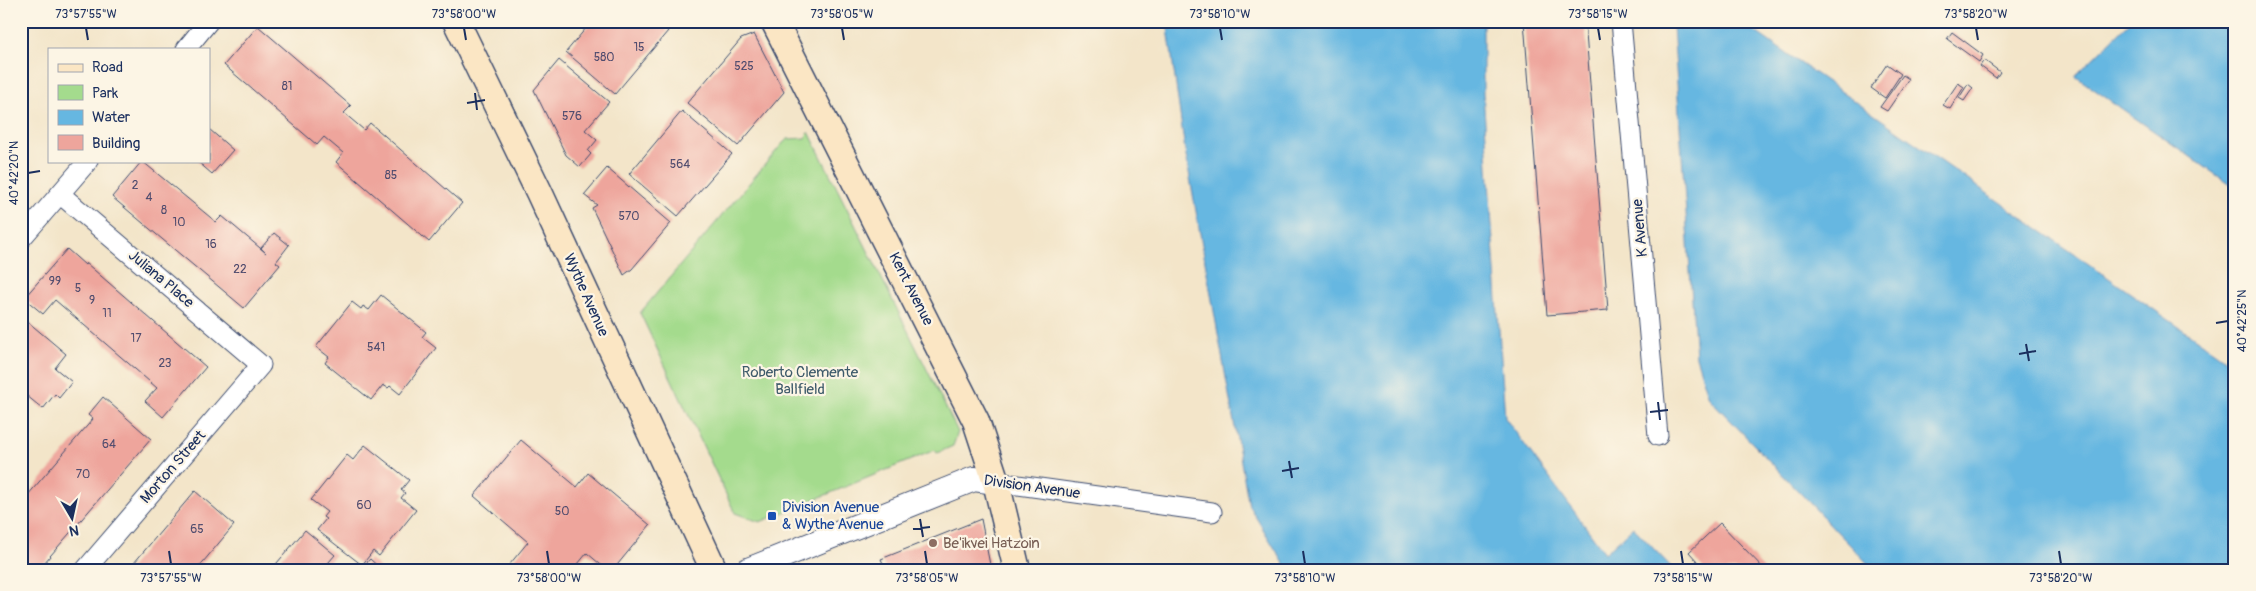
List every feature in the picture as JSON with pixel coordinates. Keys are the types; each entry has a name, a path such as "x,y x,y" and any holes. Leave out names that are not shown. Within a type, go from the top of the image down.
{"main road":[{"name":"Wythe Avenue","path":"456,21 539,192 714,570"},
{"name":"Kent Avenue","path":"774,21 976,421 996,482 1016,570"}],"street":[{"path":"187,48 209,21"},
{"name":"K Avenue","path":"1621,21 1658,436"},
{"path":"21,239 87,162"},
{"name":"Juliana Place","path":"60,194 261,364"},
{"name":"Morton Street","path":"85,570 261,364"},
{"name":"Division Avenue","path":"748,570 974,479 1212,512"}],"green space":[{"name":"Roberto Clemente Ballfield","path":"809,132 958,432 953,446 937,453 935,450 760,522 735,513 640,313 783,143 788,139 805,138"}],"water":[{"path":"1167,21 1483,21 1483,93 1505,418 1605,553 1633,527 1674,570 1288,570 1249,506 1185,150"},
{"path":"1677,21 1740,21 2235,366 2235,570 1874,570 1709,398 1696,357 1673,26"},
{"path":"2131,21 2235,21 2235,188 2075,76"}],"building":[{"path":"592,21 656,21 668,31 615,94 566,52"},
{"path":"1524,21 1585,21 1608,310 1547,315"},
{"path":"258,26 351,106 344,113 364,130 370,123 462,203 429,242 336,162 343,153 324,137 317,145 224,65"},
{"path":"1952,32 1983,55 1979,62 1947,39"},
{"path":"754,34 784,92 738,146 687,103 741,39"},
{"path":"559,60 609,102 585,130 597,140 588,151 591,154 580,167 566,155 534,90"},
{"path":"1984,60 2000,72 1996,78 1980,66"},
{"path":"1887,64 1901,74 1885,98 1871,88"},
{"path":"1903,75 1909,79 1887,111 1880,107"},
{"path":"1958,83 1964,87 1950,109 1943,105"},
{"path":"1968,84 1973,88 1964,101 1959,98"},
{"path":"682,111 732,154 678,216 629,174"},
{"path":"210,130 233,150 212,174 198,162 210,162"},
{"path":"141,162 143,162 216,222 222,216 266,253 261,248 274,233 289,245 276,262 280,265 244,308 112,197"},
{"path":"607,168 671,223 632,269 624,275 592,208 597,205 584,195"},
{"path":"67,249 85,265 86,263 206,367 163,417 145,401 157,388 55,300 43,314 24,298"},
{"path":"381,295 426,332 422,337 436,348 400,394 390,386 388,388 383,385 371,400 325,363 329,357 316,347 352,302 361,309 363,306 369,310"},
{"path":"21,316 66,354 55,368 72,382 59,398 55,394 43,409 21,391"},
{"path":"103,397 151,439 38,570 21,570 21,503 93,419 88,415"},
{"path":"521,440 577,487 588,473 650,525 613,570 607,570 587,553 573,570 505,570 528,542 474,496"},
{"path":"365,445 409,480 401,490 405,493 401,498 416,510 379,556 373,551 362,565 317,530 326,519 323,517 327,512 311,500 347,455 353,460"},
{"path":"195,491 234,525 198,568 196,570 128,570"},
{"path":"981,519 991,570 886,570 881,559"},
{"path":"1720,523 1765,570 1705,570 1689,552"},
{"path":"305,530 335,555 322,570 271,570"},
{"path":"370,559 382,570 360,570"}],"place":[{"name":"Division Avenue & Wythe Avenue","path":"772,516"},
{"name":"Be'ikvei Hatzoin","path":"933,543"}]}
